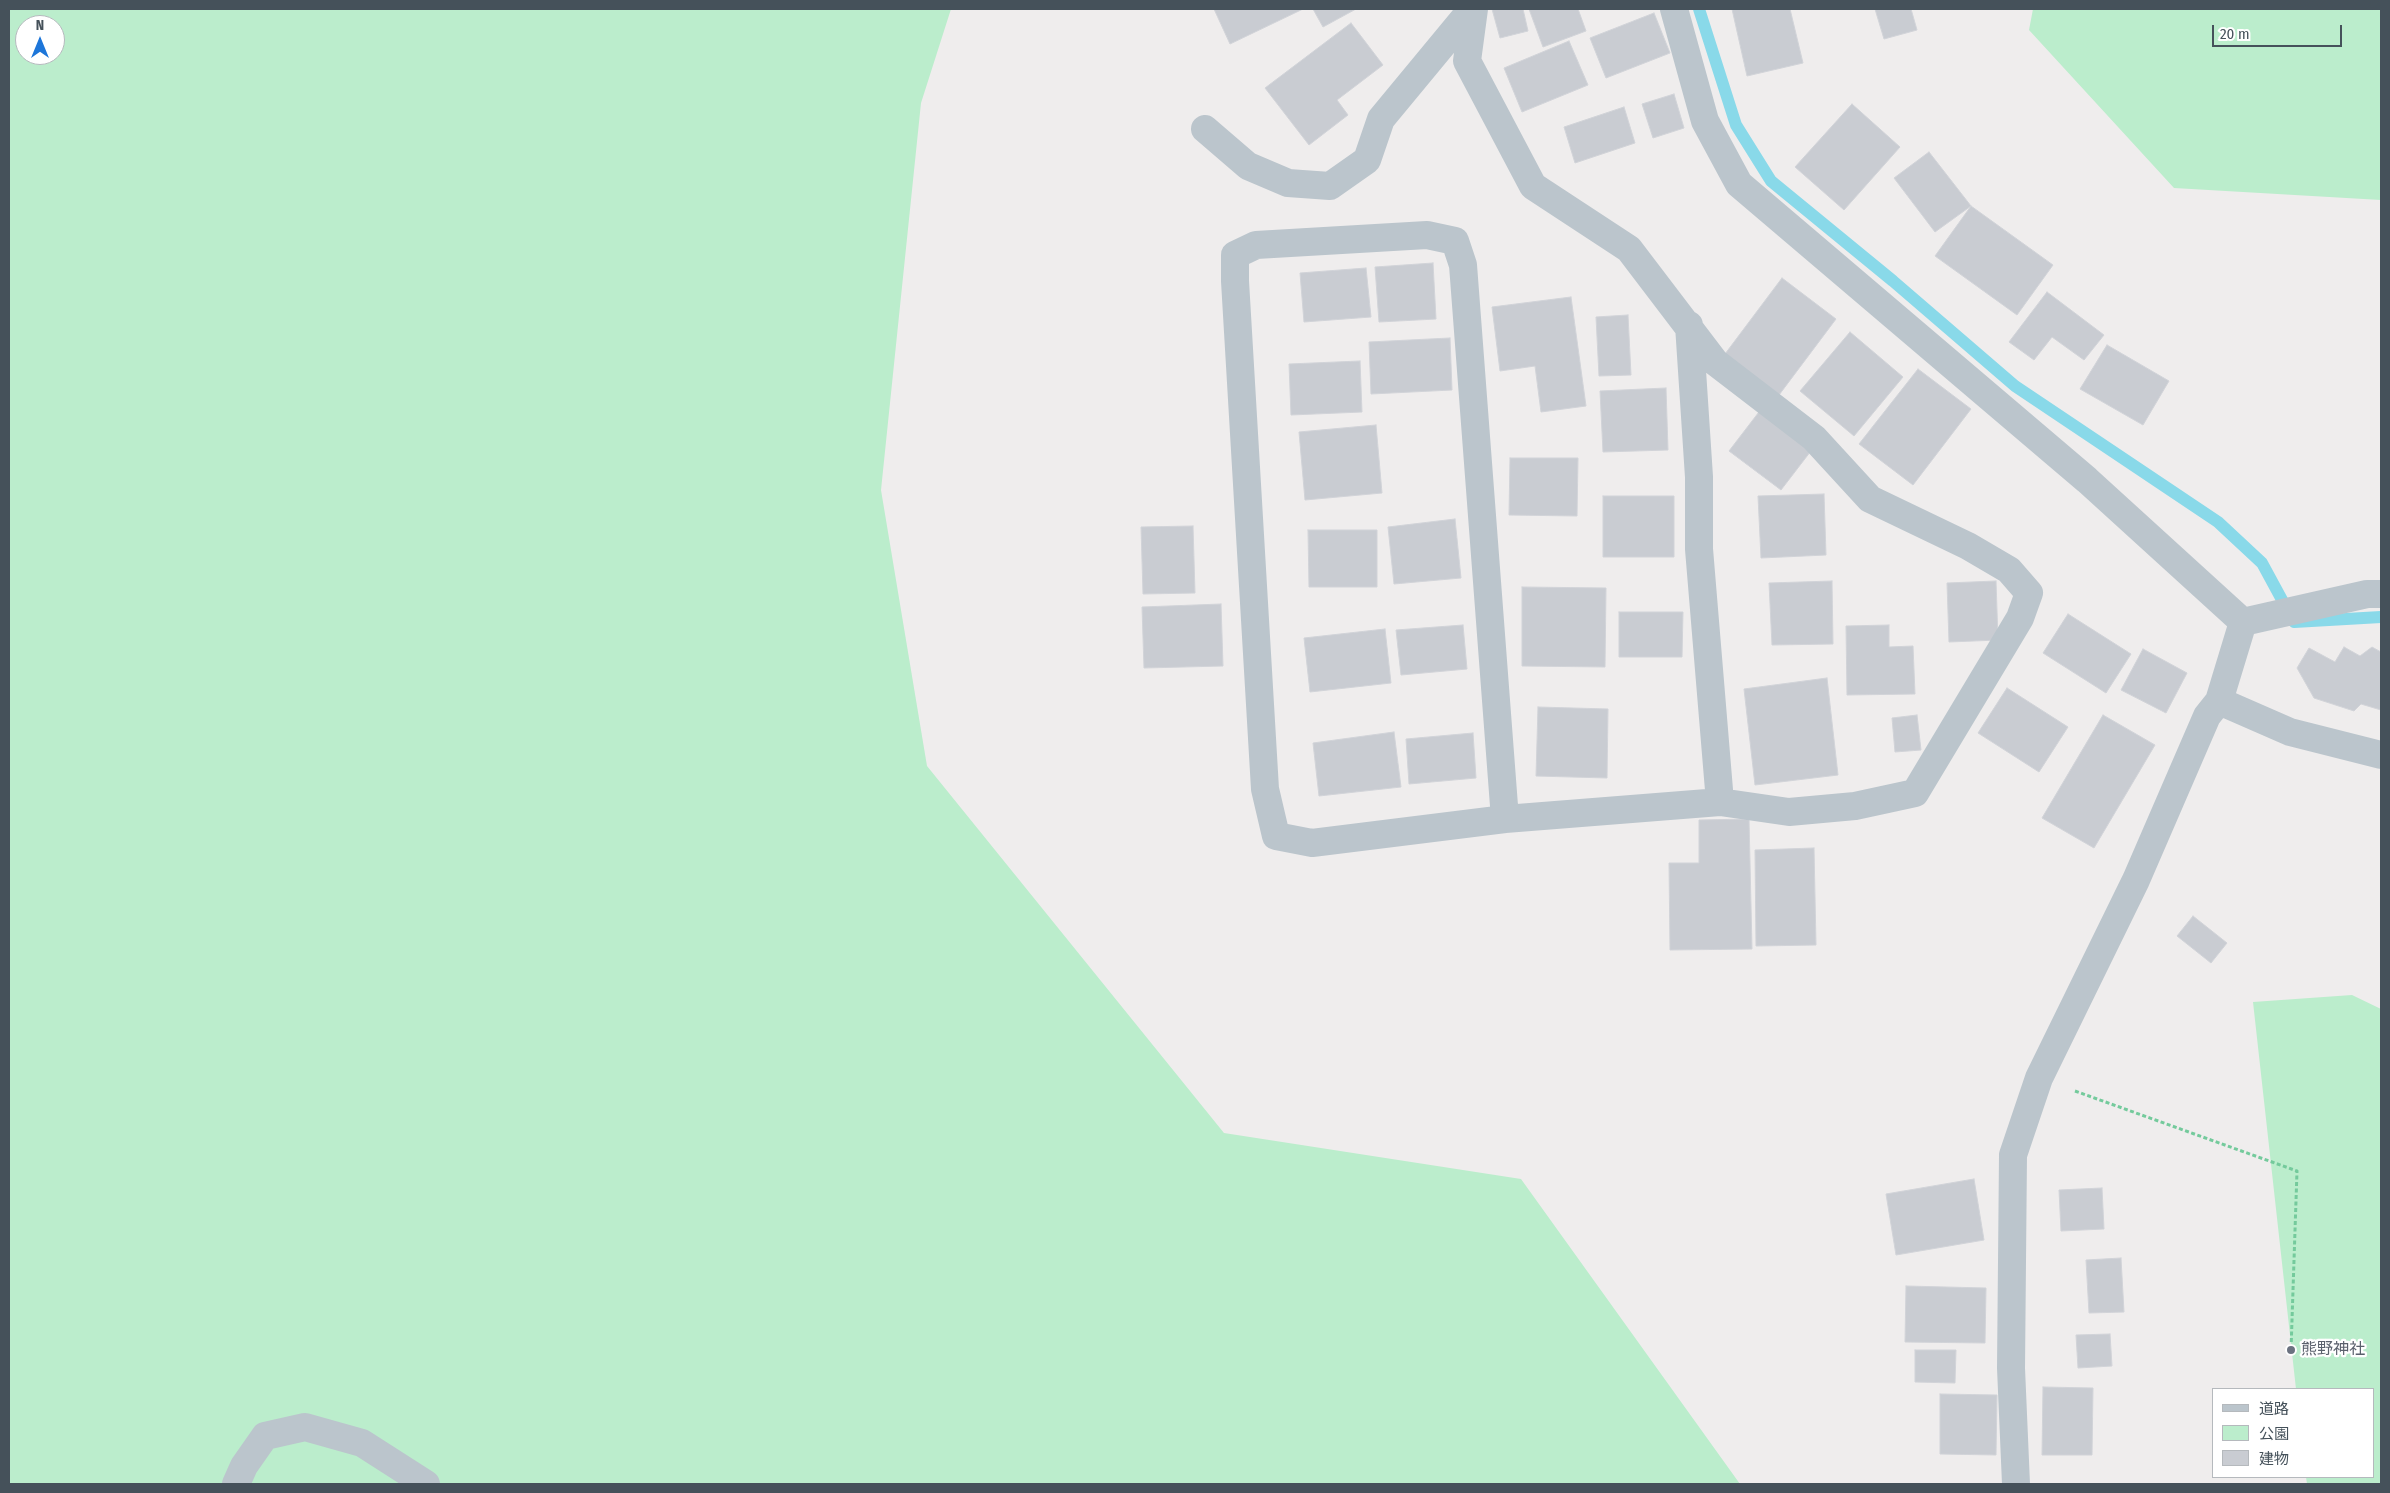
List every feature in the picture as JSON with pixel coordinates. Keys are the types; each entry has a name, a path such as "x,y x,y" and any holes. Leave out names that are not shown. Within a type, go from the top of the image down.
{"street":[{"path":"1205,129 1248,166 1288,183 1330,186 1367,160 1381,120 1473,9"},
{"path":"1473,9 1467,61 1533,186 1629,249 1689,325 1715,362 1814,438 1870,499 1968,546 2009,570 2029,593 2020,618 1914,793 1855,806 1788,812 1720,802 1505,819 1312,842 1276,836 1265,788 1235,281 1235,255 1256,245 1427,235 1455,241 1463,265 1505,819"},
{"path":"1674,9 1705,121 1739,184 2087,480 2243,622"},
{"path":"1689,325 1699,477 1699,549 1720,802"},
{"path":"2243,622 2367,594 2381,594"},
{"path":"2016,1484 2011,1368 2014,1156 2039,1078 2136,880 2207,716 2219,702 2243,622"},
{"path":"2219,702 2290,732 2381,755"},
{"path":"236,1484 244,1466 265,1436 305,1427 362,1442 426,1484"}],"path":[{"path":"2039,1078 2298,1171 2291,1350"}],"green space":[{"path":"9,9 951,9 921,103 881,490 927,766 1224,1133 1521,1179 1740,1484 9,1484"},
{"path":"2033,9 2381,9 2381,200 2174,188 2029,30"},
{"path":"2352,995 2381,1009 2381,1484 2307,1484 2306,1478 2375,1478 2375,1388 2296,1388 2253,1002"}],"building":[{"path":"1214,9 1303,9 1230,44"},
{"path":"1313,9 1356,9 1323,27"},
{"path":"1492,9 1523,9 1528,31 1500,38"},
{"path":"1529,9 1578,9 1586,31 1543,47"},
{"path":"1732,9 1790,9 1803,63 1747,76"},
{"path":"1875,9 1911,9 1917,30 1884,39"},
{"path":"1654,13 1670,53 1606,78 1590,38"},
{"path":"1351,23 1383,65 1337,100 1348,115 1309,145 1265,88"},
{"path":"1569,41 1588,85 1522,112 1504,68"},
{"path":"1674,94 1684,128 1653,138 1642,104"},
{"path":"1852,104 1900,147 1844,210 1795,167"},
{"path":"1624,107 1635,143 1575,163 1564,127"},
{"path":"1929,152 1971,206 1935,232 1894,178"},
{"path":"1971,206 2053,265 2017,315 1935,256"},
{"path":"1433,263 1436,319 1379,322 1375,267"},
{"path":"1366,268 1371,317 1304,322 1300,273"},
{"path":"1782,278 1836,319 1779,395 1725,354"},
{"path":"2047,292 2104,335 2084,360 2052,337 2034,360 2009,342"},
{"path":"1571,297 1586,406 1541,412 1535,366 1500,371 1492,307"},
{"path":"1628,315 1631,375 1599,376 1596,317"},
{"path":"1850,332 1903,377 1854,436 1800,391"},
{"path":"1450,338 1452,390 1371,394 1369,342"},
{"path":"2107,345 2169,381 2143,425 2080,389"},
{"path":"1360,361 1362,412 1291,415 1289,364"},
{"path":"1918,369 1971,409 1913,485 1859,444"},
{"path":"1666,388 1668,450 1603,452 1600,391"},
{"path":"1762,408 1814,447 1781,490 1729,451"},
{"path":"1376,425 1382,493 1305,500 1299,432"},
{"path":"1510,458 1578,458 1577,516 1509,515"},
{"path":"1824,494 1826,555 1761,558 1758,496"},
{"path":"1603,496 1674,496 1674,557 1603,557"},
{"path":"1455,519 1461,578 1394,584 1388,527"},
{"path":"1193,526 1195,593 1143,594 1141,527"},
{"path":"1308,530 1377,530 1377,587 1309,587"},
{"path":"1832,581 1833,644 1772,645 1769,583"},
{"path":"1996,581 1998,640 1949,642 1947,583"},
{"path":"1522,587 1606,588 1605,667 1522,666"},
{"path":"1221,604 1223,666 1144,668 1142,607"},
{"path":"1619,612 1683,612 1682,657 1619,657"},
{"path":"2068,614 2131,654 2106,693 2043,653"},
{"path":"1463,625 1467,669 1401,675 1396,630"},
{"path":"1889,625 1889,647 1913,646 1915,694 1847,695 1846,626"},
{"path":"1385,629 1391,683 1310,692 1304,638"},
{"path":"2344,647 2360,656 2372,647 2381,652 2381,710 2361,704 2354,711 2314,698 2297,668 2309,648 2335,662"},
{"path":"2143,649 2187,673 2166,713 2121,690"},
{"path":"1827,678 1838,775 1755,785 1744,689"},
{"path":"2007,688 2068,727 2039,772 1978,733"},
{"path":"1538,707 1608,709 1607,778 1536,776"},
{"path":"1917,715 1921,750 1895,752 1892,718"},
{"path":"2103,715 2155,745 2094,848 2042,818"},
{"path":"1394,732 1401,787 1319,796 1313,743"},
{"path":"1473,733 1476,778 1409,784 1406,739"},
{"path":"1749,819 1752,949 1670,950 1669,863 1699,863 1699,820"},
{"path":"1814,848 1816,945 1756,946 1755,850"},
{"path":"2193,916 2227,943 2211,963 2177,936"},
{"path":"1974,1179 1984,1240 1896,1255 1886,1194"},
{"path":"2102,1188 2104,1229 2061,1231 2059,1190"},
{"path":"2121,1258 2124,1312 2089,1313 2086,1260"},
{"path":"1906,1286 1986,1288 1985,1343 1905,1342"},
{"path":"2110,1334 2112,1366 2078,1368 2076,1335"},
{"path":"1915,1350 1956,1350 1955,1383 1915,1382"},
{"path":"2043,1387 2093,1388 2092,1455 2042,1455"},
{"path":"1940,1394 1997,1395 1996,1455 1940,1454"}],"waterway":[{"path":"1699,9 1736,125 1771,181 1893,281 2015,386 2218,522 2262,563 2294,622 2381,617"}],"place":[{"name":"熊野神社","path":"2291,1350"}]}
